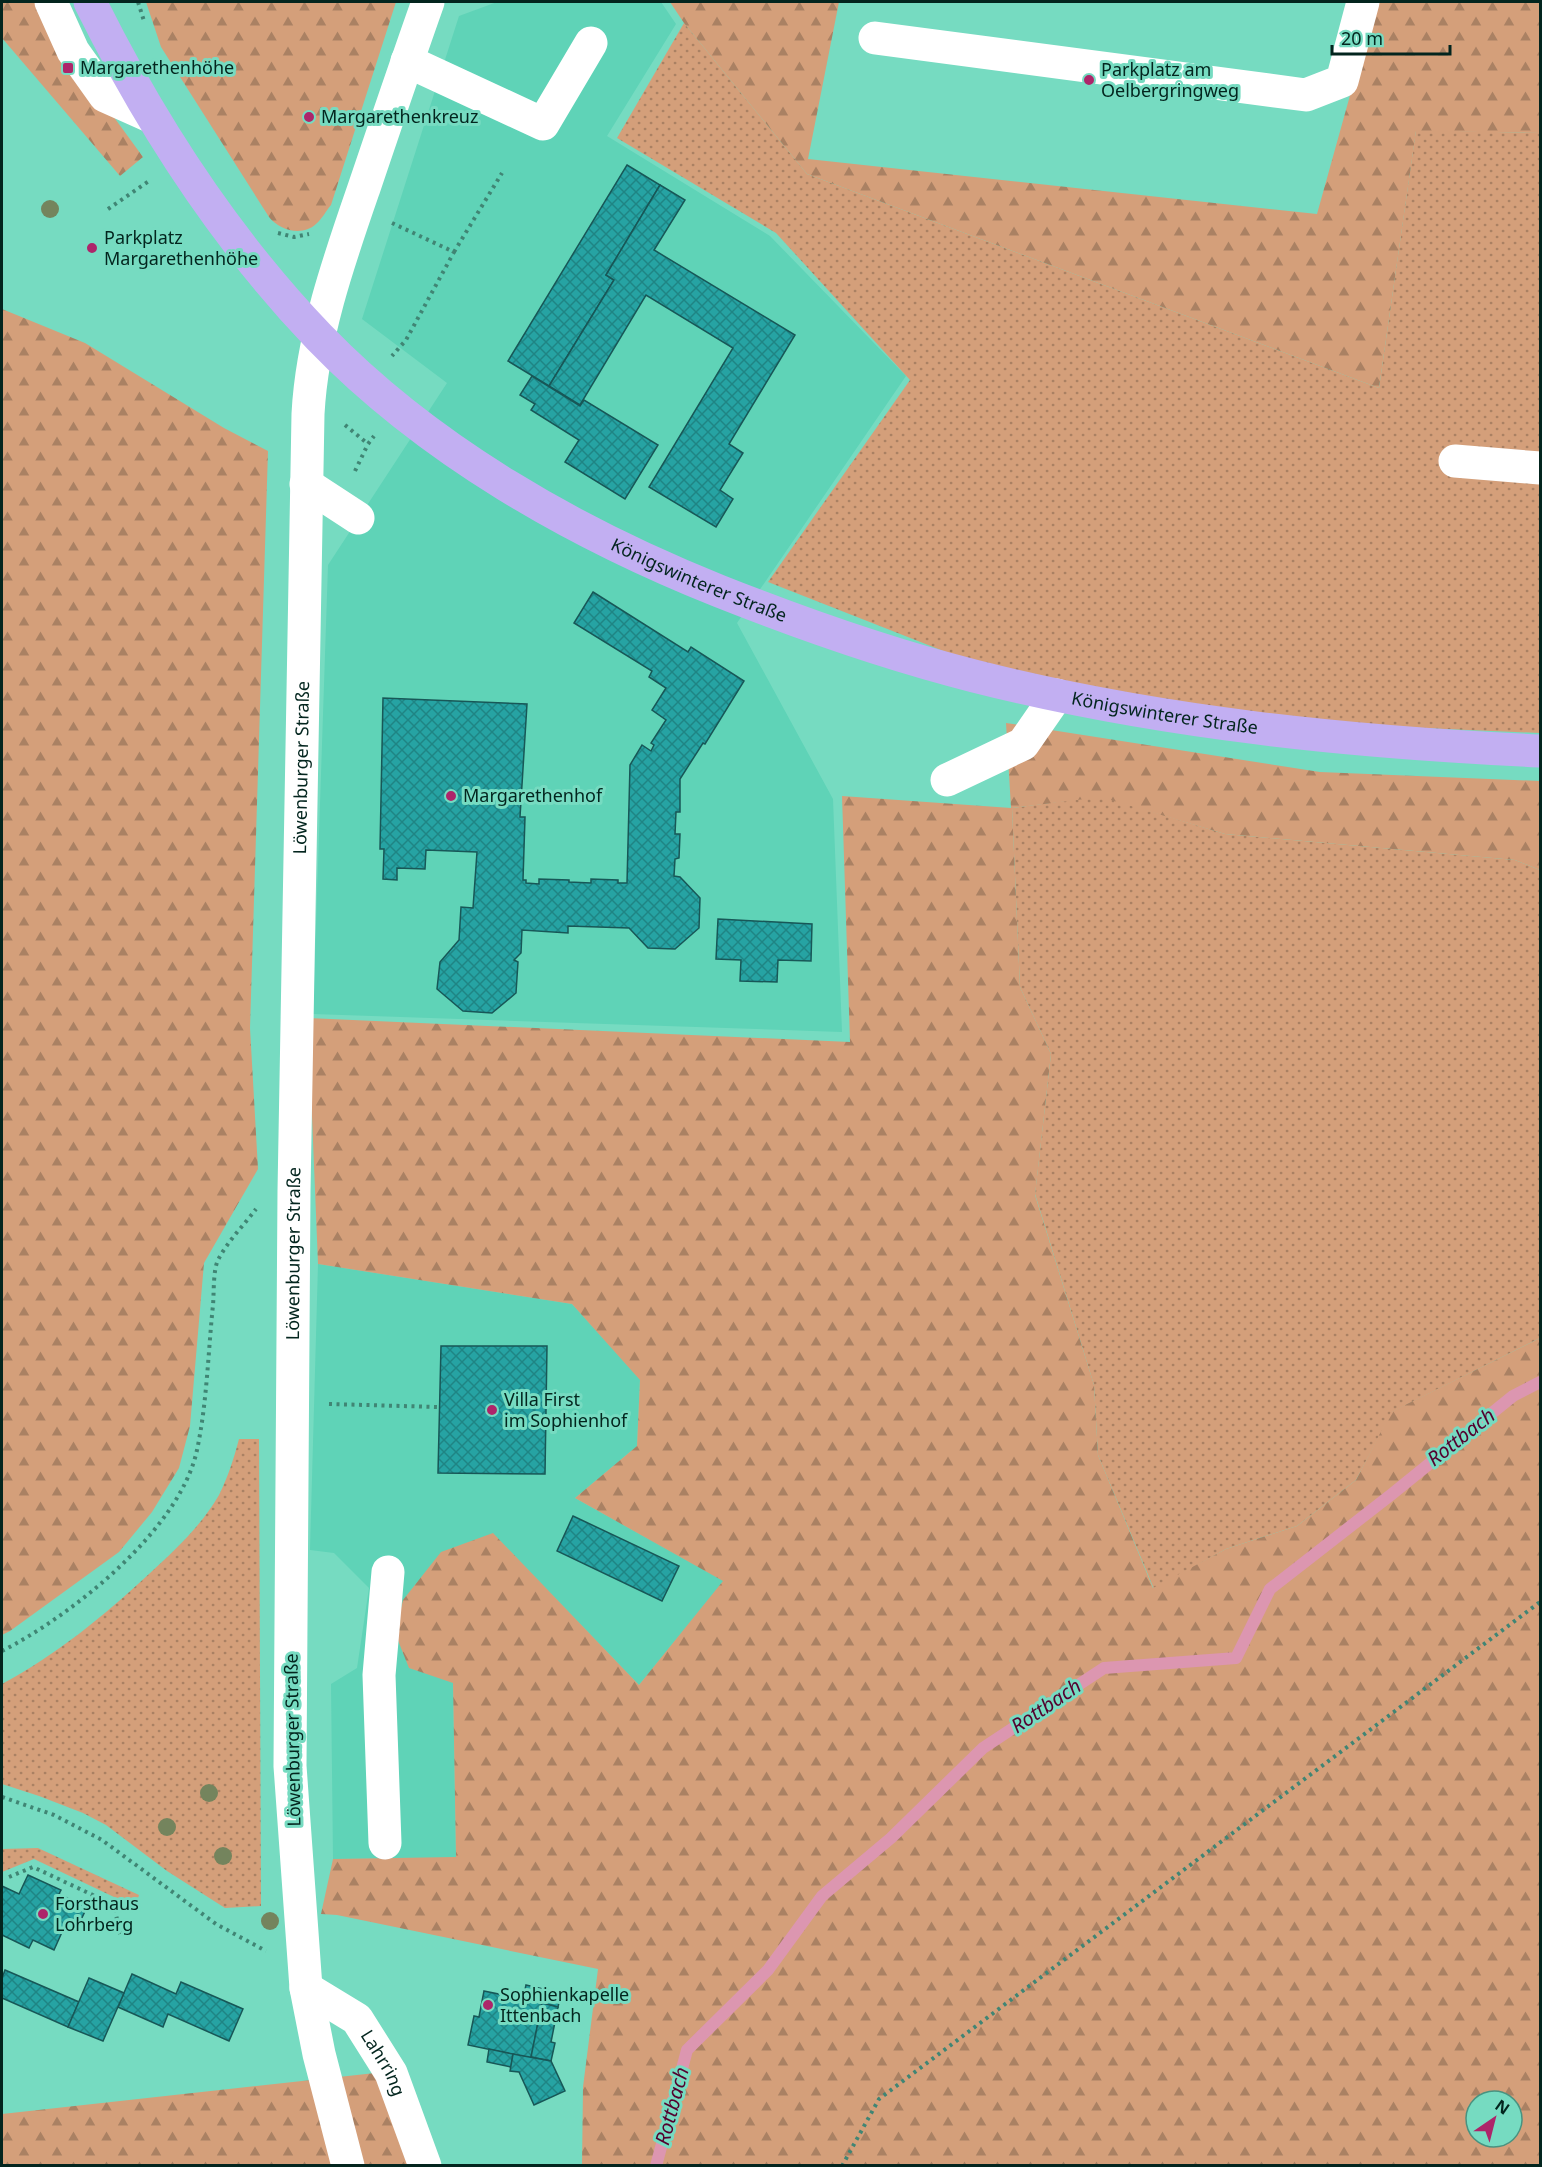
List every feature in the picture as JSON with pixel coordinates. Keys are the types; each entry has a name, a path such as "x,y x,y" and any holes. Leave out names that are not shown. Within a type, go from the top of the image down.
{"main road":[{"name":"Königswinterer Straße","path":"90,2 152,117 195,184 280,294 320,338 351,368 413,420 497,479 590,534 763,608 875,647 973,676 1058,695 1177,717 1324,737 1540,752"}],"street":[{"path":"51,2 74,51 105,96 152,117"},
{"path":"108,37 111,2"},
{"name":"Löwenburger Straße","path":"348,2166 319,2054 306,1980 290,1766 302,1534 294,1191 309,393 340,255 428,2"},
{"path":"875,38 1306,95 1342,81 1363,2"},
{"path":"407,61 543,124 591,43"},
{"path":"1455,460 1540,468"},
{"path":"306,484 358,518"},
{"path":"947,780 1023,744 1058,695"},
{"path":"385,1843 379,1676 388,1572"},
{"name":"Lahrring","path":"306,1980 357,2019 391,2073 425,2166"}],"path":[{"path":"138,2 147,30"},
{"path":"143,171 156,190"},
{"path":"390,359 406,340 454,252 502,173"},
{"path":"108,209 149,181"},
{"path":"357,207 454,252"},
{"path":"272,231 294,237 315,232 340,255"},
{"path":"2,1651 61,1614 110,1576 139,1547 178,1495 196,1453 200,1435 217,1262 270,1190 294,1191"},
{"path":"337,1404 438,1407"},
{"path":"842,2166 879,2099 1540,1602"},
{"path":"2,1797 54,1815 102,1839 216,1924 306,1980"},
{"path":"9,1877 33,1867 114,1905 120,1934"}],"shaded area":[{"path":"497,2 661,2 676,24 607,136 770,236 906,376 737,623 833,799 842,1032 313,1014 328,565 447,383 362,319 459,16"},
{"path":"318,1264 572,1304 640,1379 637,1446 575,1498 724,1581 639,1685 493,1534 410,1668 453,1682 456,1858 333,1859 331,1684 357,1668 369,1588 334,1553 310,1550"}],"green space":[{"path":"2,2 45,2 70,57 143,157 120,176 2,38"},
{"path":"146,2 396,2 331,205 316,224 304,230 291,230 273,222 269,217 161,47"},
{"path":"670,2 839,2 808,159 1317,214 1376,2 1540,2 1540,133 1416,131 1379,388 807,174 684,23"},
{"path":"684,23 807,174 1379,388 1416,130 1540,133 1540,733 1329,724 1017,680 768,582 910,380 776,233 617,138"},
{"path":"2,309 85,343 224,428 268,451 250,1028 258,1169 204,1263 190,1426 179,1468 152,1512 119,1552 2,1635"},
{"path":"1006,723 1320,772 1540,781 1540,870 1515,860 1225,834 1101,797 1012,808 1020,987 1051,1054 1035,1195 1094,1385 1098,1455 1153,1588 1226,1549 1297,1526 1356,1480 1391,1412 1540,1338 1540,2165 582,2165 583,2087 598,1969 337,1915 321,1914 333,1859 456,1857 453,1683 409,1668 395,1633 403,1600 441,1552 493,1533 639,1685 723,1581 575,1498 637,1446 640,1380 572,1304 318,1264 308,1018 850,1042 842,796 1011,808"},
{"path":"1101,796 1225,834 1515,860 1540,870 1540,1338 1392,1412 1356,1480 1297,1526 1226,1549 1154,1589 1098,1455 1094,1385 1035,1194 1051,1054 1020,987 1012,808"},
{"path":"239,1439 259,1439 261,1906 225,1908 167,1871 106,1825 83,1813 2,1784 2,1684 22,1673 97,1620 178,1547 204,1517 219,1495"},
{"path":"38,1848 139,1895 135,1907 34,1859 2,1872 2,1849"},
{"path":"375,2073 417,2165 2,2165 2,2114"}],"building":[{"path":"627,165 660,185 606,275 614,280 549,386 508,361"},
{"path":"660,185 685,200 654,250 795,335 729,444 743,453 720,490 733,499 716,527 649,487 733,348 646,295 580,405 549,386 614,280 606,275"},
{"path":"532,376 580,406 584,400 658,445 625,499 565,462 579,440 531,410 535,404 520,395"},
{"name":"Margarethenhof","path":"593,592 688,652 691,647 744,681 680,779 680,812 676,812 675,834 680,834 679,858 675,859 674,876 680,877 700,898 699,928 675,949 648,948 629,928 568,926 568,933 522,930 521,953 514,960 518,962 516,993 492,1013 463,1011 437,989 440,962 459,940 461,907 473,908 477,852 426,850 425,869 397,868 397,880 383,879 384,849 380,849 383,698 527,704 520,817 525,817 523,880 526,880 526,883 539,884 539,879 591,883 591,879 618,880 618,883 627,883 630,765 642,745 651,751 654,745 651,743 666,720 652,710 666,688 649,677 652,671 574,623"},
{"path":"718,919 812,924 811,961 778,960 777,982 740,981 741,960 716,959"},
{"name":"Villa First im Sophienhof","path":"441,1346 547,1346 545,1474 438,1473"},
{"path":"573,1516 679,1566 662,1601 557,1551"},
{"name":"Forsthaus Lohrberg","path":"28,1875 61,1890 59,1894 87,1907 78,1926 67,1921 54,1950 33,1940 29,1948 2,1935 2,1886 19,1894"},
{"path":"5,1970 79,2002 68,2027 2,1998 2,1978"},
{"path":"132,1974 176,1994 181,1982 243,2009 229,2041 168,2014 163,2027 118,2007"},
{"path":"89,1978 124,1993 103,2041 68,2027"},
{"path":"526,1985 561,1993 558,2007 523,1999"},
{"path":"484,1991 542,2003 531,2058 468,2045 474,2016 479,2017"},
{"path":"542,2003 558,2007 551,2042 555,2043 551,2061 531,2057"},
{"path":"489,2049 513,2054 511,2067 487,2062"},
{"path":"513,2054 551,2061 565,2091 534,2105 519,2072 510,2071"}],"waterway":[{"name":"Rottbach","path":"656,2166 687,2050 768,1970 822,1896 891,1838 983,1748 1104,1668 1236,1658 1270,1589 1513,1396 1540,1382"}],"place":[{"name":"Margarethenhöhe","path":"68,68"},
{"name":"Parkplatz am Oelbergringweg","path":"1089,80"},
{"name":"Margarethenkreuz","path":"309,117"},
{"name":"Parkplatz Margarethenhöhe","path":"92,248"},
{"name":"Margarethenhof","path":"451,796"},
{"name":"Villa First im Sophienhof","path":"492,1410"},
{"name":"Forsthaus Lohrberg","path":"43,1914"},
{"name":"Sophienkapelle Ittenbach","path":"488,2005"}]}
